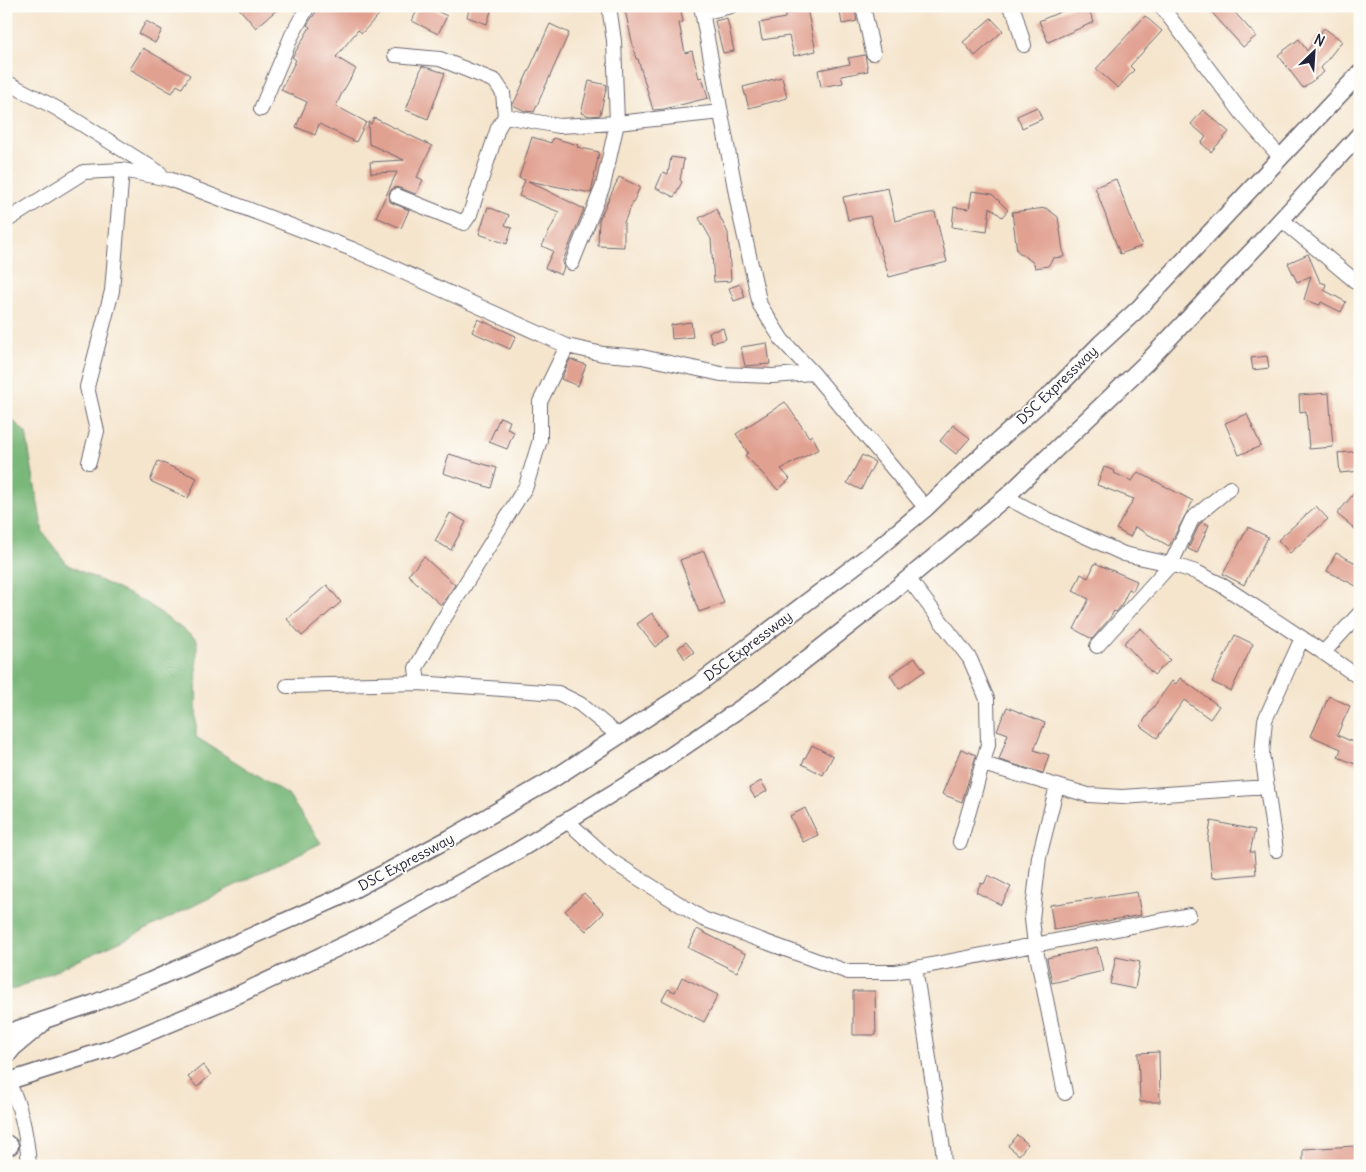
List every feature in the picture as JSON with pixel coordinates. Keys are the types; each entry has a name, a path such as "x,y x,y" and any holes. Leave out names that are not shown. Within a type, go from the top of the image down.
{"main road":[{"name":"DSC Expressway","path":"6,1032 92,1004 150,981 338,898 454,836 553,779 697,685 872,553 926,508 973,463 1053,392 1139,308 1360,72"},
{"path":"7,1081 109,1049 229,999 369,933 567,822 641,776 764,693 908,578 1006,496 1146,363 1282,220 1360,134"},
{"path":"6,1057 13,1048 50,1017"}],"street":[{"path":"261,109 292,35 308,6"},
{"path":"572,262 603,186 617,123 614,40 609,6"},
{"path":"731,6 702,10 740,216 760,305 782,340 813,373 926,508"},
{"path":"863,6 873,53"},
{"path":"1009,6 1016,14 1024,45"},
{"path":"1161,6 1244,116 1281,158"},
{"path":"395,55 440,59 495,81 503,93 505,116 498,128 470,214 464,223 397,196"},
{"path":"6,82 56,108 169,178 352,249 567,346 604,354 642,357 721,374 772,376 813,373"},
{"path":"505,116 559,126 617,123 721,112"},
{"path":"6,221 84,172 122,170 169,178"},
{"path":"89,462 97,431 87,387 112,291 122,170"},
{"path":"1282,220 1360,286"},
{"path":"418,683 416,668 425,651 526,486 540,440 540,402 567,346"},
{"path":"1097,646 1171,564 1192,520 1230,488"},
{"path":"1006,496 1045,518 1124,554 1171,564 1196,572 1220,584 1360,678"},
{"path":"908,578 970,658 987,699 988,745 960,842"},
{"path":"1323,652 1360,614"},
{"path":"1276,850 1262,754 1264,720 1302,638"},
{"path":"288,686 418,683 558,694 580,704 619,736"},
{"path":"982,764 1088,795 1122,798 1266,787"},
{"path":"1057,786 1039,857 1032,919 1035,944 1065,1093"},
{"path":"567,822 610,860 703,920 848,972 895,972 1189,915"},
{"path":"915,968 943,1148 944,1166"},
{"path":"7,1081 12,1088 20,1111 29,1165"},
{"path":"7,1142 29,1165"}],"green space":[{"path":"6,414 26,433 43,533 68,565 147,603 197,640 196,737 288,795 321,843 124,940 15,989 6,990"}],"building":[{"path":"237,6 281,6 256,28"},
{"path":"320,6 387,6 362,33 358,30 336,57 356,69 336,106 366,122 356,142 319,124 315,135 296,127 307,102 281,90 296,60 292,57 310,27 307,25"},
{"path":"419,6 427,6 447,16 438,34 412,21"},
{"path":"470,6 492,8 487,24 467,17"},
{"path":"624,6 680,6 683,22 679,23 685,53 692,51 699,78 702,77 708,98 653,110 638,59 636,59"},
{"path":"839,6 854,6 857,21 842,24"},
{"path":"1074,6 1087,6 1094,22 1048,42 1039,21"},
{"path":"1206,6 1229,6 1256,36 1243,47"},
{"path":"807,9 816,51 794,56 789,36 762,40 759,23 785,18 785,14"},
{"path":"1145,16 1162,31 1130,66 1134,70 1118,88 1096,69"},
{"path":"727,18 734,51 723,53 715,21"},
{"path":"991,18 1003,31 975,56 963,42"},
{"path":"146,21 162,30 155,43 139,34"},
{"path":"550,24 569,33 534,112 525,111 513,105"},
{"path":"1324,28 1342,41 1321,68 1324,72 1303,88 1278,55 1299,39 1307,51"},
{"path":"143,48 190,75 182,88 177,85 172,93 130,69"},
{"path":"865,55 868,71 841,76 843,83 821,87 818,70 850,64 848,58"},
{"path":"422,66 445,73 428,119 406,110"},
{"path":"782,77 787,98 749,108 743,87"},
{"path":"589,81 607,85 600,115 590,116 581,113"},
{"path":"1037,107 1042,119 1022,128 1017,116"},
{"path":"1203,110 1229,132 1211,152 1201,143 1206,137 1191,124"},
{"path":"374,118 432,146 417,177 423,180 416,194 396,187 389,193 390,202 409,210 401,228 376,217 397,172 371,173 370,162 404,160 369,144 368,122 371,124"},
{"path":"532,137 551,143 553,138 578,145 577,147 599,152 591,193 528,181 584,209 562,263 564,267 561,275 545,268 553,251 542,246 559,212 519,196 525,180 519,178"},
{"path":"671,157 684,159 680,180 682,182 674,197 656,188 663,172 668,174"},
{"path":"619,177 640,187 624,222 624,247 598,246 599,220"},
{"path":"1116,179 1142,246 1120,254 1095,187"},
{"path":"888,188 895,221 935,212 947,262 889,277 870,216 848,220 843,197"},
{"path":"972,191 992,194 1008,210 1002,217 990,207 987,232 952,227 954,207 969,209"},
{"path":"488,207 509,215 505,225 512,228 507,244 479,234"},
{"path":"1046,208 1058,217 1064,257 1053,258 1048,266 1035,268 1034,263 1017,251 1012,212"},
{"path":"716,209 728,233 731,281 714,282 711,239 699,218"},
{"path":"1308,254 1320,282 1326,284 1324,290 1346,302 1341,312 1321,302 1320,305 1304,300 1311,276 1297,282 1288,263"},
{"path":"740,284 745,297 734,301 729,288"},
{"path":"478,319 516,336 510,349 472,332"},
{"path":"691,322 693,337 672,339 671,325"},
{"path":"723,328 726,339 712,343 709,332"},
{"path":"767,343 770,364 745,366 741,347"},
{"path":"1267,356 1269,368 1253,370 1251,358"},
{"path":"570,359 586,365 578,386 561,379"},
{"path":"1329,393 1333,447 1309,449 1306,411 1300,412 1299,395"},
{"path":"785,402 809,437 812,435 819,449 781,469 790,479 778,490 745,455 748,453 736,434"},
{"path":"1247,414 1261,446 1239,455 1225,423"},
{"path":"500,417 510,421 507,429 514,432 507,449 489,442"},
{"path":"953,425 970,438 956,454 940,441"},
{"path":"1360,451 1360,471 1340,473 1338,453"},
{"path":"449,454 497,468 491,488 443,473"},
{"path":"862,455 875,462 861,490 847,483"},
{"path":"158,461 197,478 188,498 150,481"},
{"path":"1104,467 1132,481 1138,472 1193,501 1169,546 1135,527 1130,537 1116,529 1134,499 1097,485"},
{"path":"1360,486 1360,533 1337,514"},
{"path":"1316,506 1328,519 1290,553 1278,540"},
{"path":"450,513 466,522 451,550 435,541"},
{"path":"1202,522 1209,525 1197,553 1188,549"},
{"path":"1248,527 1268,537 1244,585 1223,574"},
{"path":"704,551 724,603 699,612 680,560"},
{"path":"1336,553 1360,565 1360,588 1327,571"},
{"path":"424,557 455,585 441,605 408,575"},
{"path":"1095,563 1137,581 1133,591 1129,589 1121,606 1116,612 1114,611 1092,639 1074,629 1089,599 1073,591 1081,574 1088,578"},
{"path":"327,585 341,602 302,636 287,619"},
{"path":"652,613 669,636 655,647 637,624"},
{"path":"1141,628 1170,660 1154,675 1124,643"},
{"path":"1235,635 1253,644 1231,691 1212,682"},
{"path":"686,642 694,652 685,659 678,648"},
{"path":"915,658 925,671 899,689 890,675"},
{"path":"1180,678 1219,706 1210,719 1184,700 1157,738 1140,726 1172,681 1176,684"},
{"path":"1329,696 1350,706 1337,735 1360,745 1360,754 1355,764 1338,757 1341,749 1311,736"},
{"path":"1007,707 1045,723 1034,750 1049,755 1043,773 999,760 1008,734 997,730"},
{"path":"812,745 833,756 823,775 802,764"},
{"path":"961,749 976,755 962,802 942,794"},
{"path":"761,781 767,791 755,798 749,788"},
{"path":"805,808 818,835 803,842 790,816"},
{"path":"1211,821 1255,830 1250,852 1254,852 1256,874 1212,878 1208,839"},
{"path":"988,875 1011,887 1001,905 976,892 981,883 984,884"},
{"path":"1137,892 1141,915 1054,930 1050,905"},
{"path":"584,893 604,913 586,931 565,911"},
{"path":"697,929 746,954 737,972 688,948"},
{"path":"1097,947 1103,971 1052,983 1047,958"},
{"path":"1116,957 1140,962 1135,989 1110,984"},
{"path":"682,977 718,995 704,1022 662,1000 668,989 675,992"},
{"path":"853,991 875,991 876,1035 853,1035"},
{"path":"1159,1052 1160,1102 1140,1102 1138,1053"},
{"path":"203,1065 211,1075 197,1087 188,1077"},
{"path":"1017,1135 1028,1144 1019,1155 1008,1146"},
{"path":"1354,1146 1356,1166 1303,1166 1303,1149"}]}
